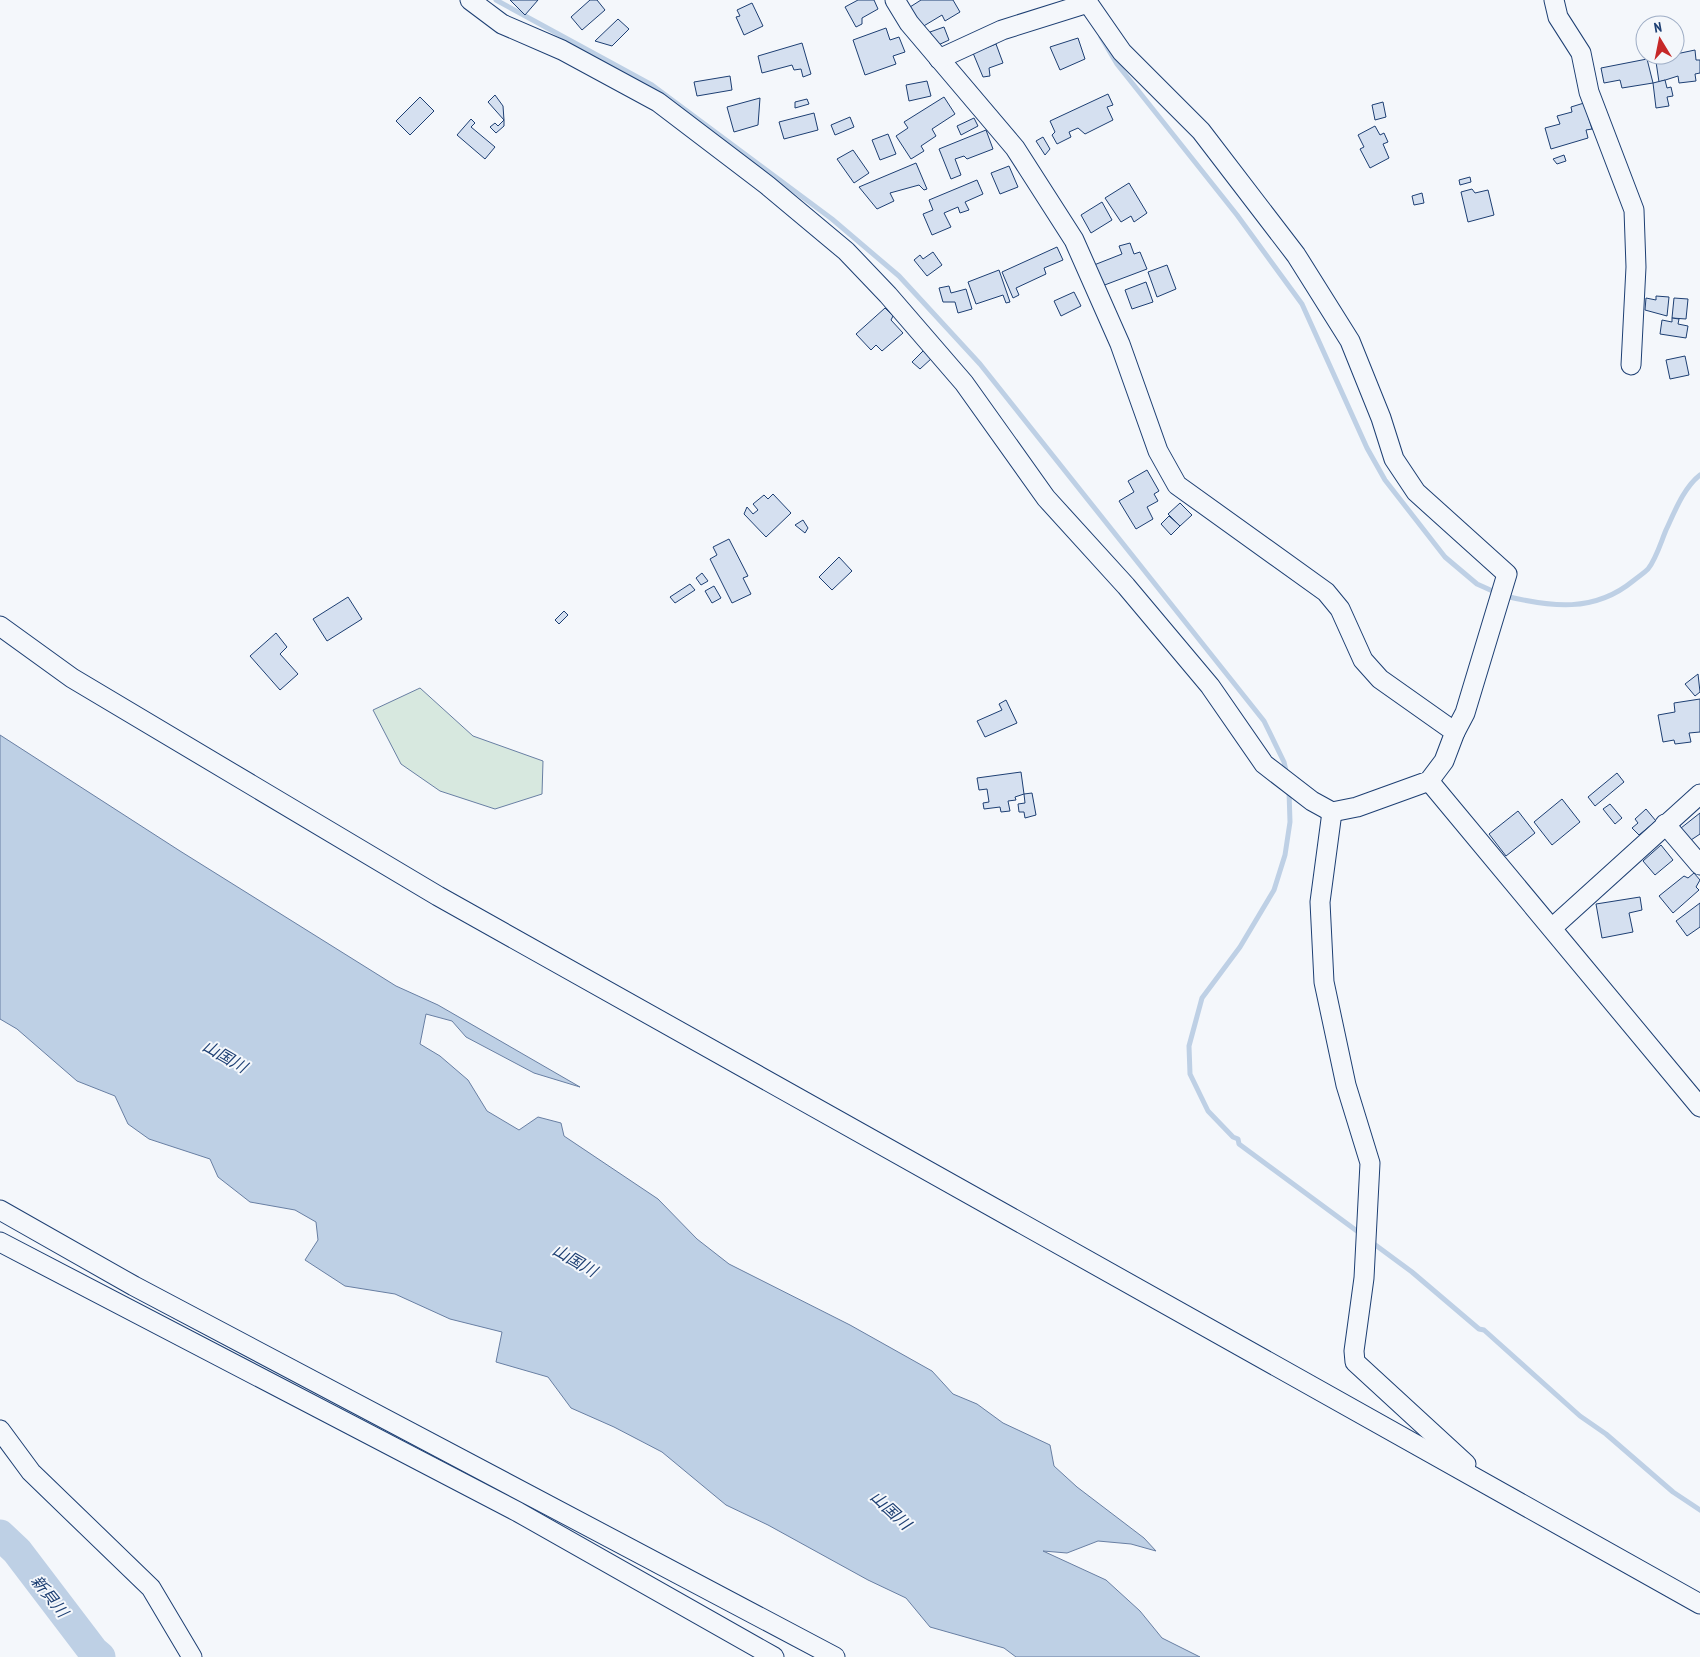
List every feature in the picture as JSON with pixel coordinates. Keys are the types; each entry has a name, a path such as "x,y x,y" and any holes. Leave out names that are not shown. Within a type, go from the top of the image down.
{"street":[{"path":"470,0 502,24 562,50 658,102 767,185 846,251 888,295 964,383 1046,498 1126,586 1210,686 1264,764 1312,801 1332,812 1357,807 1429,781 1444,761 1465,712 1507,574 1416,492 1394,460 1381,418 1350,341 1296,255 1201,131 1122,52 1088,3 1002,30 939,59"},
{"path":"895,0 909,23 1015,148 1074,240 1120,344 1158,451 1177,486 1326,592 1340,609 1363,660 1380,679 1455,732"},
{"path":"1554,0 1558,17 1581,53 1589,92 1634,210 1636,267 1631,365"},
{"path":"0,626 72,678 438,896 1700,1604"},
{"path":"1429,781 1700,1107"},
{"path":"1552,928 1700,794"},
{"path":"1332,812 1320,902 1324,982 1346,1085 1370,1162 1364,1278 1354,1351 1355,1362 1490,1485"},
{"path":"1665,824 1700,866"},
{"path":"0,1210 134,1286 835,1657"},
{"path":"0,1242 518,1512 774,1657"},
{"path":"0,1430 31,1472 151,1588 192,1657"}],"shaded area":[{"path":"420,688 473,736 543,761 542,794 495,809 440,791 401,764 373,710"}],"water":[{"name":"山国川","path":"0,735 180,851 396,986 438,1005 580,1087 534,1073 466,1037 452,1021 426,1014 420,1044 440,1056 468,1080 487,1111 519,1130 538,1117 561,1123 564,1136 658,1199 697,1239 729,1264 850,1325 932,1371 953,1394 977,1404 1003,1423 1050,1445 1054,1466 1077,1487 1144,1538 1156,1551 1131,1544 1098,1541 1067,1553 1043,1551 1106,1580 1140,1611 1162,1638 1200,1657 1016,1657 1004,1648 930,1627 906,1598 868,1580 768,1525 726,1505 662,1452 614,1427 571,1408 548,1377 496,1362 502,1332 450,1319 395,1294 345,1286 305,1260 318,1240 316,1222 295,1210 250,1202 218,1177 210,1159 149,1139 128,1124 115,1096 77,1081 17,1029 0,1019"}],"building":[{"path":"510,0 538,0 525,15"},
{"path":"590,0 597,0 605,10 582,30 571,17"},
{"path":"858,0 874,0 878,9 862,18 862,24 856,27 845,7"},
{"path":"921,0 953,0 960,12 945,21 942,15 922,27 910,7"},
{"path":"752,3 763,26 744,35 736,17 740,16 737,10"},
{"path":"618,19 629,29 612,46 595,41"},
{"path":"944,27 949,40 936,46 930,32"},
{"path":"886,28 890,40 899,37 905,52 893,56 896,64 865,75 853,40"},
{"path":"1078,38 1085,59 1060,70 1050,47"},
{"path":"802,43 811,74 803,77 801,69 794,70 792,65 762,73 758,56"},
{"path":"996,44 1003,63 989,68 990,76 983,77 973,53"},
{"path":"1695,50 1696,60 1700,60 1700,73 1695,74 1696,81 1679,83 1678,76 1659,82 1656,65 1685,65 1685,52"},
{"path":"1635,61 1635,65 1648,65 1653,83 1622,88 1620,80 1604,83 1601,68"},
{"path":"730,76 732,90 697,96 694,82"},
{"path":"1665,80 1667,88 1671,87 1673,96 1667,97 1669,106 1656,108 1653,83"},
{"path":"927,81 931,96 909,101 906,85"},
{"path":"1108,94 1113,105 1107,107 1113,120 1085,134 1078,128 1069,132 1071,137 1057,144 1052,135 1055,132 1050,121"},
{"path":"495,95 503,106 504,120 488,102"},
{"path":"420,97 434,111 410,135 396,121"},
{"path":"944,97 955,114 932,129 936,136 921,146 924,151 911,159 896,136 908,128 904,122"},
{"path":"760,98 758,125 734,132 727,107"},
{"path":"807,99 809,104 795,108 795,102"},
{"path":"1383,102 1386,117 1375,120 1372,105"},
{"path":"1584,103 1592,129 1586,130 1588,138 1551,149 1545,128 1560,124 1557,116 1572,112 1571,107"},
{"path":"814,113 818,130 784,139 779,122"},
{"path":"850,117 854,127 835,135 831,125"},
{"path":"974,118 978,126 961,135 957,126"},
{"path":"471,119 475,123 471,127 495,147 485,159 457,135"},
{"path":"504,120 504,126 496,133 490,127 495,123 498,126"},
{"path":"1375,126 1380,135 1384,133 1388,142 1383,144 1389,158 1370,168 1360,149 1364,147 1358,135"},
{"path":"986,130 993,149 967,159 964,156 955,159 961,175 951,179 939,149"},
{"path":"888,134 896,154 880,160 872,140"},
{"path":"1043,137 1050,149 1045,155 1036,141"},
{"path":"853,150 869,173 854,183 837,159"},
{"path":"1564,155 1566,161 1557,164 1553,159"},
{"path":"916,163 927,189 924,190 919,185 890,193 894,201 877,209 859,187"},
{"path":"1009,166 1018,187 1000,194 991,173"},
{"path":"1470,177 1471,182 1460,185 1459,180"},
{"path":"977,180 983,194 965,202 969,210 960,213 958,207 944,213 951,227 932,235 923,214 933,210 929,200"},
{"path":"1129,183 1147,213 1134,222 1131,216 1121,222 1105,198"},
{"path":"1472,189 1475,193 1488,190 1494,215 1468,222 1461,192"},
{"path":"1422,193 1424,203 1414,205 1412,196"},
{"path":"1102,202 1112,220 1091,233 1081,215"},
{"path":"1130,243 1134,254 1140,252 1147,269 1102,286 1094,265 1122,254 1119,246"},
{"path":"1057,247 1063,260 1044,268 1046,274 1016,288 1019,295 1013,298 1002,272"},
{"path":"933,252 942,265 927,276 914,260 920,255 923,259"},
{"path":"1167,265 1176,289 1157,297 1148,272"},
{"path":"999,270 1010,302 1006,303 1003,295 976,304 968,282"},
{"path":"1146,282 1153,302 1132,309 1125,290"},
{"path":"949,286 951,293 966,289 972,309 958,313 955,302 943,302 939,288"},
{"path":"1074,292 1081,306 1061,316 1054,301"},
{"path":"1656,296 1669,297 1667,316 1645,310 1646,298 1656,300"},
{"path":"1674,298 1688,299 1686,319 1672,318"},
{"path":"885,308 893,316 891,320 903,333 882,351 876,345 871,350 856,334"},
{"path":"1672,318 1679,319 1678,324 1688,326 1686,338 1660,334 1662,320 1672,322"},
{"path":"924,350 932,358 920,369 912,362"},
{"path":"1685,356 1689,375 1670,379 1666,360"},
{"path":"1147,470 1159,491 1154,494 1158,501 1147,507 1153,519 1136,529 1119,501 1134,492 1128,481"},
{"path":"773,494 791,513 766,537 744,514 747,507 753,514 758,510 753,504 764,495 768,499"},
{"path":"1180,503 1192,515 1180,526 1168,514"},
{"path":"1169,516 1180,526 1171,535 1161,524"},
{"path":"803,520 808,528 805,533 795,525"},
{"path":"729,539 748,576 743,578 751,594 732,603 710,559 717,555 713,547"},
{"path":"839,557 852,571 832,590 819,577"},
{"path":"702,573 708,581 701,585 696,578"},
{"path":"690,584 695,590 675,603 670,597"},
{"path":"714,586 721,598 712,603 705,591"},
{"path":"348,597 362,619 327,641 313,619"},
{"path":"564,611 568,615 559,624 555,620"},
{"path":"276,633 287,647 280,654 298,674 280,690 250,656"},
{"path":"1698,674 1700,692 1695,696 1685,684"},
{"path":"1700,699 1700,732 1689,733 1691,742 1675,744 1674,740 1663,742 1658,715 1675,712 1674,703"},
{"path":"1006,700 1017,723 985,737 977,721 1002,710 999,704"},
{"path":"1021,772 1024,794 1015,797 1016,800 1008,801 1010,811 1001,812 1000,807 984,809 983,803 989,802 987,789 979,790 977,778"},
{"path":"1617,773 1624,782 1595,806 1588,797"},
{"path":"1032,793 1036,815 1025,818 1024,812 1019,812 1018,804 1025,803 1024,794"},
{"path":"1562,799 1580,822 1552,845 1534,822"},
{"path":"1610,804 1622,818 1615,824 1603,809"},
{"path":"1646,809 1656,821 1639,835 1632,828 1638,823 1635,819"},
{"path":"1518,811 1535,833 1506,856 1489,834"},
{"path":"1700,813 1700,834 1691,840 1681,828"},
{"path":"1661,845 1673,860 1655,875 1643,861"},
{"path":"1694,873 1700,880 1696,887 1699,890 1673,913 1659,896 1684,876 1688,878"},
{"path":"1640,897 1642,910 1629,913 1633,932 1602,938 1596,904"},
{"path":"1700,903 1700,927 1687,936 1676,921"}],"waterway":[{"path":"496,0 652,85 832,219 899,276 980,364 1264,721 1284,762 1287,775"},
{"path":"1101,37 1117,64 1237,215 1302,304 1367,448 1385,480 1445,557 1477,584 1497,593"},
{"path":"1505,596 1539,603 1572,605 1587,603 1618,591 1643,574 1651,565 1680,501 1689,486 1700,475"},
{"path":"1289,791 1290,822 1285,855 1274,890 1240,947 1202,998 1189,1046 1190,1074 1208,1111 1233,1137 1238,1139 1239,1144 1361,1234"},
{"path":"1370,1241 1412,1272 1479,1329 1484,1330 1580,1416 1606,1434 1673,1492 1700,1510"},
{"name":"新貝川","path":"0,1535 17,1551 93,1651 100,1657"}]}
